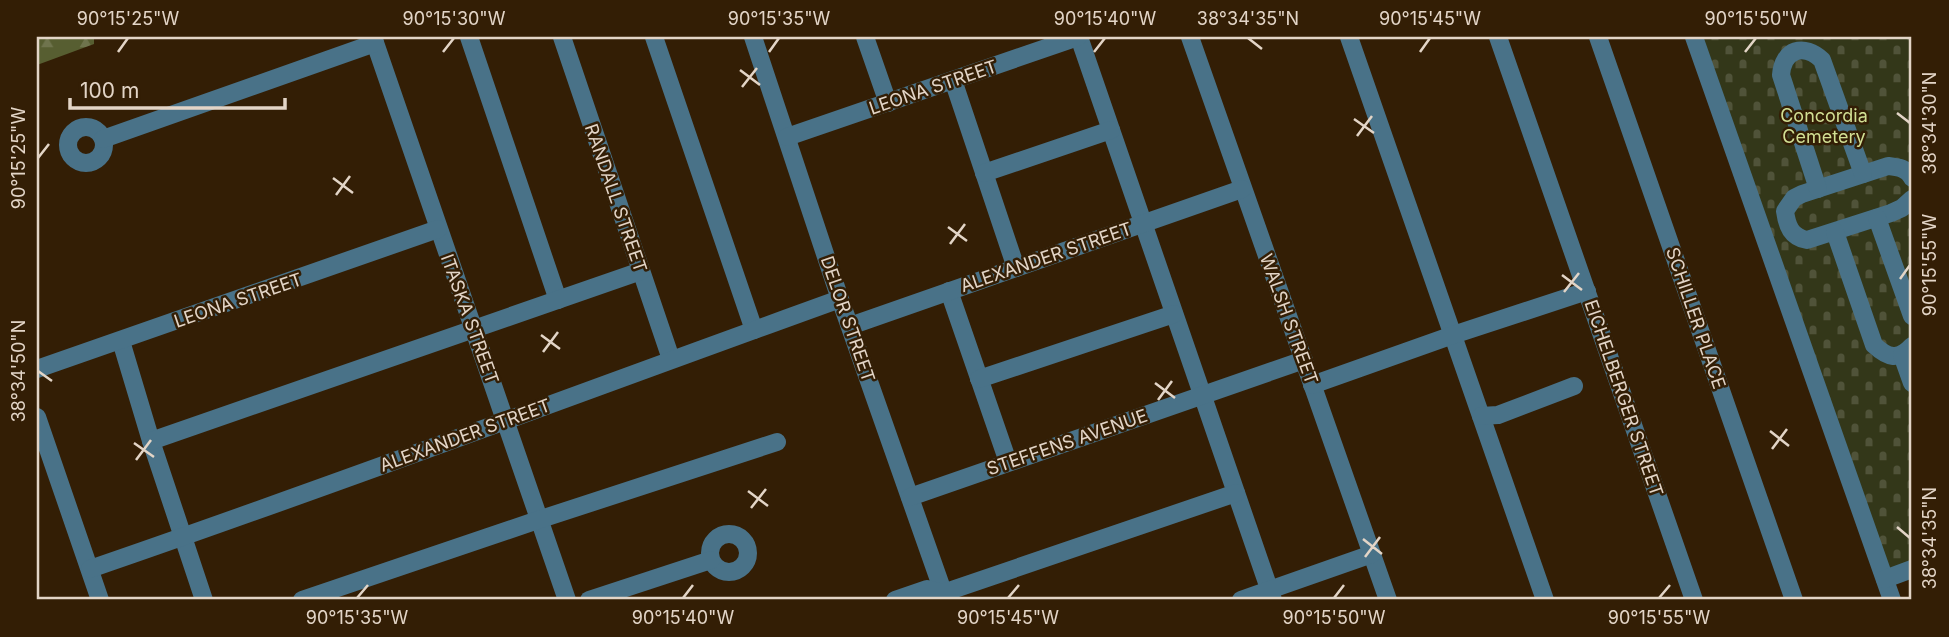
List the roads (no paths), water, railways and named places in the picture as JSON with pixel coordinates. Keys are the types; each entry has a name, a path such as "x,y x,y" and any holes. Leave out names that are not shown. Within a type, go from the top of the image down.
{"street":[{"path":"469,37 558,300"},
{"name":"RANDALL STREET","path":"562,37 671,359"},
{"path":"654,37 754,330"},
{"name":"DELOR STREET","path":"753,37 840,299 945,597"},
{"path":"865,37 888,103"},
{"path":"1078,37 1272,595"},
{"name":"LEONA STREET","path":"788,137 1078,37"},
{"name":"WALSH STREET","path":"1190,37 1388,600"},
{"path":"1349,37 1545,600"},
{"name":"EICHELBERGER STREET","path":"1498,37 1694,600"},
{"name":"SCHILLER PLACE","path":"1598,37 1794,600"},
{"path":"1694,37 1892,600"},
{"path":"103,139 374,40"},
{"name":"ITASKA STREET","path":"374,40 567,600"},
{"path":"1818,189 1781,75 1782,65 1793,43 1816,54 1822,60 1863,174"},
{"path":"953,80 1016,268"},
{"path":"984,173 1111,130"},
{"path":"1912,178 1900,167 1888,166 1818,189 1794,198 1785,211 1786,221 1791,232 1798,238 1807,240 1877,218 1902,208 1912,199"},
{"name":"ALEXANDER STREET","path":"850,326 1242,189"},
{"path":"1877,218 1912,316"},
{"name":"LEONA STREET","path":"37,369 438,229"},
{"path":"1835,232 1874,345 1882,353 1892,356 1907,350 1912,383"},
{"path":"151,441 641,271"},
{"path":"949,291 1007,462"},
{"path":"1312,385 1587,291"},
{"name":"ALEXANDER STREET","path":"90,569 840,299"},
{"path":"979,379 1174,314"},
{"path":"121,341 204,600"},
{"name":"STEFFENS AVENUE","path":"910,497 1304,360"},
{"path":"1481,416 1498,415 1574,386"},
{"path":"37,417 100,600"},
{"path":"302,600 778,442"},
{"path":"895,600 927,589 945,597 1237,493"},
{"path":"1241,600 1272,595 1372,554"},
{"path":"589,600 711,560"},
{"path":"1885,579 1912,569"}],"park label":[{"name":"Concordia Cemetery","path":"1824,125"}]}
